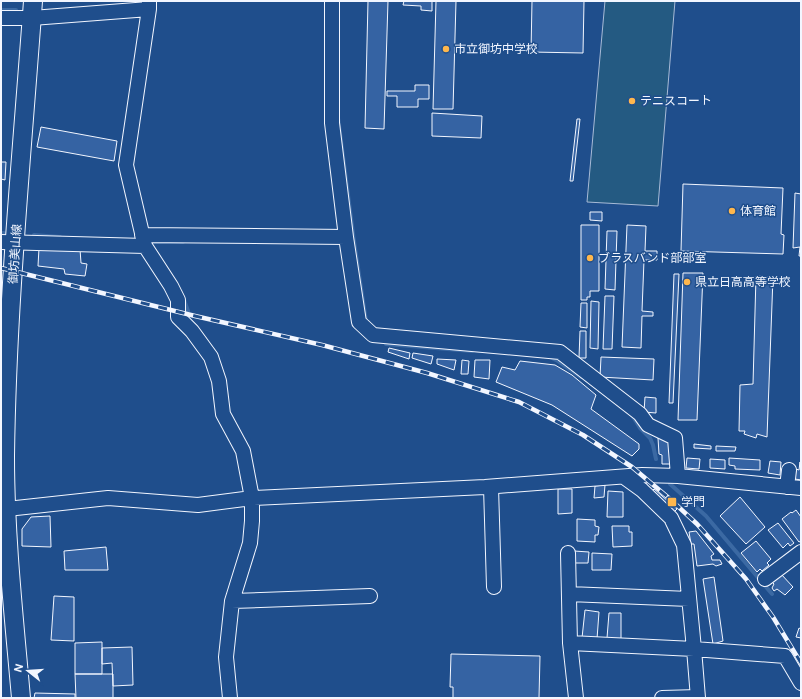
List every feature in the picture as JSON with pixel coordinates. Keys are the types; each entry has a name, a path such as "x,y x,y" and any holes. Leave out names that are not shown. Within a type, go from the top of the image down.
{"main road":[{"name":"御坊美山線","path":"21,698 9,561 7,509 6,449 10,321 8,242 33,9"}],"street":[{"path":"332,1 332,123 346,237 359,322 373,335 560,352 640,414 648,425 675,438 678,476"},
{"path":"1,18 33,9 149,5 126,165 144,241 178,300 178,317 192,331 211,357 219,381 223,414 243,451 252,498 250,543 232,601 226,657 230,698"},
{"path":"8,242 346,237"},
{"path":"787,487 789,470"},
{"path":"7,509 108,498 198,505 252,498 491,487 642,475 678,476 801,488"},
{"path":"624,477 642,490 671,518 684,545 698,698 662,698"},
{"path":"491,487 494,587"},
{"path":"765,579 801,552"},
{"path":"568,553 570,643 576,698"},
{"path":"569,594 689,599"},
{"path":"232,601 370,596"},
{"path":"570,643 694,649 785,656 801,684"}],"shaded area":[{"name":"テニスコート","path":"605,1 675,1 658,206 587,202"}],"building":[{"path":"368,1 388,1 384,129 365,128"},
{"path":"404,1 432,1 432,11 421,10 421,6 403,5"},
{"path":"436,1 456,1 453,109 433,109"},
{"path":"532,1 584,1 583,53 531,52"},
{"path":"415,85 429,85 429,99 418,99 418,107 397,107 397,96 387,96 387,91 415,91"},
{"path":"432,113 482,116 481,138 432,136"},
{"path":"577,119 580,119 573,181 570,181"},
{"path":"41,127 117,141 114,161 37,147"},
{"path":"1,162 6,162 5,180 1,179"},
{"name":"体育館","path":"683,184 783,188 781,234 784,235 783,254 681,251"},
{"path":"795,193 801,194 801,256 799,256 800,247 793,248"},
{"path":"590,212 602,212 602,221 590,220"},
{"name":"ブラスバンド部部室","path":"581,225 599,225 599,291 590,291 590,297 587,297 587,300 581,300"},
{"path":"627,225 646,226 645,251 657,251 657,260 644,260 642,311 653,312 653,316 642,316 641,348 622,347"},
{"path":"607,231 617,231 615,290 605,289"},
{"path":"39,248 80,249 81,263 87,264 85,276 65,274 64,269 38,266"},
{"path":"683,273 703,273 697,420 678,420"},
{"path":"674,274 679,274 673,403 669,403"},
{"path":"756,276 773,277 767,437 757,434 756,438 744,434 745,431 739,431 740,385 753,384"},
{"path":"605,296 614,296 612,349 603,349"},
{"path":"591,301 599,302 598,349 590,348"},
{"path":"581,303 587,303 587,328 580,327"},
{"path":"580,331 586,331 586,358 579,358"},
{"path":"389,348 410,353 409,359 388,352"},
{"path":"413,353 433,356 431,364 412,358"},
{"path":"601,357 654,359 653,380 600,377"},
{"path":"437,359 456,360 454,370 437,364"},
{"path":"462,360 469,361 468,374 461,374"},
{"path":"475,360 490,360 489,379 474,377"},
{"path":"520,361 555,365 572,375 596,395 591,409 639,444 639,449 632,456 552,405 496,382 502,367 515,370"},
{"path":"645,397 656,398 656,413 644,412"},
{"path":"658,438 665,438 670,443 671,464 662,464 662,455 659,454"},
{"path":"694,444 711,446 711,449 694,448"},
{"path":"716,446 736,447 735,451 716,451"},
{"path":"687,458 700,459 699,469 686,468"},
{"path":"729,458 760,460 760,470 735,469 735,466 729,465"},
{"path":"710,459 725,460 725,469 710,468"},
{"path":"770,461 781,462 780,475 768,473"},
{"path":"800,462 801,480 795,479 796,469 799,470"},
{"path":"605,485 604,497 594,498 595,486"},
{"path":"558,489 572,489 572,513 558,514"},
{"path":"654,489 677,509 674,512 651,492"},
{"path":"608,491 623,492 623,517 607,517"},
{"path":"740,497 765,527 746,544 720,516"},
{"path":"796,510 801,517 801,541 799,542 782,519"},
{"path":"50,516 51,547 22,546 22,529 31,517"},
{"path":"577,519 595,520 595,526 599,527 598,535 595,535 595,542 577,541"},
{"path":"778,523 794,543 790,546 788,543 783,548 768,530"},
{"path":"612,526 629,526 629,532 632,532 632,546 613,547"},
{"path":"696,531 714,554 711,556 712,560 720,560 722,564 716,566 713,564 697,566 694,544 691,544 689,532"},
{"path":"756,541 771,559 767,563 769,565 762,571 760,569 757,572 741,553"},
{"path":"106,547 108,570 65,570 64,551"},
{"path":"574,551 589,552 588,563 574,563"},
{"path":"592,553 612,554 611,570 592,570"},
{"path":"781,574 793,587 785,595 777,589 774,591 772,588 774,584 772,582"},
{"path":"714,577 723,641 713,644 703,579"},
{"path":"54,596 74,597 74,641 51,640"},
{"path":"585,610 599,612 597,639 582,638"},
{"path":"609,613 621,613 621,640 607,638"},
{"path":"799,628 801,629 801,638 796,637"},
{"path":"102,642 102,674 75,674 75,643"},
{"path":"132,647 133,685 113,686 112,663 102,664 102,648"},
{"path":"451,654 540,656 539,698 453,698 453,687 450,687"},
{"path":"75,674 113,674 113,698 76,698"},
{"path":"35,693 75,694 75,698 34,698"}],"waterway":[{"path":"1,10 16,10"},
{"path":"338,118 354,241 366,321 368,322"},
{"path":"34,235 60,237"},
{"path":"151,242 183,242"},
{"path":"184,300 188,311"},
{"path":"386,344 472,351"},
{"path":"548,356 581,377"},
{"path":"632,415 640,428 650,438 656,459"},
{"path":"670,484 706,516 772,594"}],"railway":[{"path":"1,268 195,316 322,345 427,373 519,402 583,435 632,467 670,499 697,524 746,579 773,617 801,663"}],"place":[{"name":"市立御坊中学校","path":"446,49"},
{"name":"テニスコート","path":"632,101"},
{"name":"体育館","path":"732,211"},
{"name":"ブラスバンド部部室","path":"590,258"},
{"name":"県立日高高等学校","path":"687,282"},
{"name":"学門","path":"672,502"}]}
